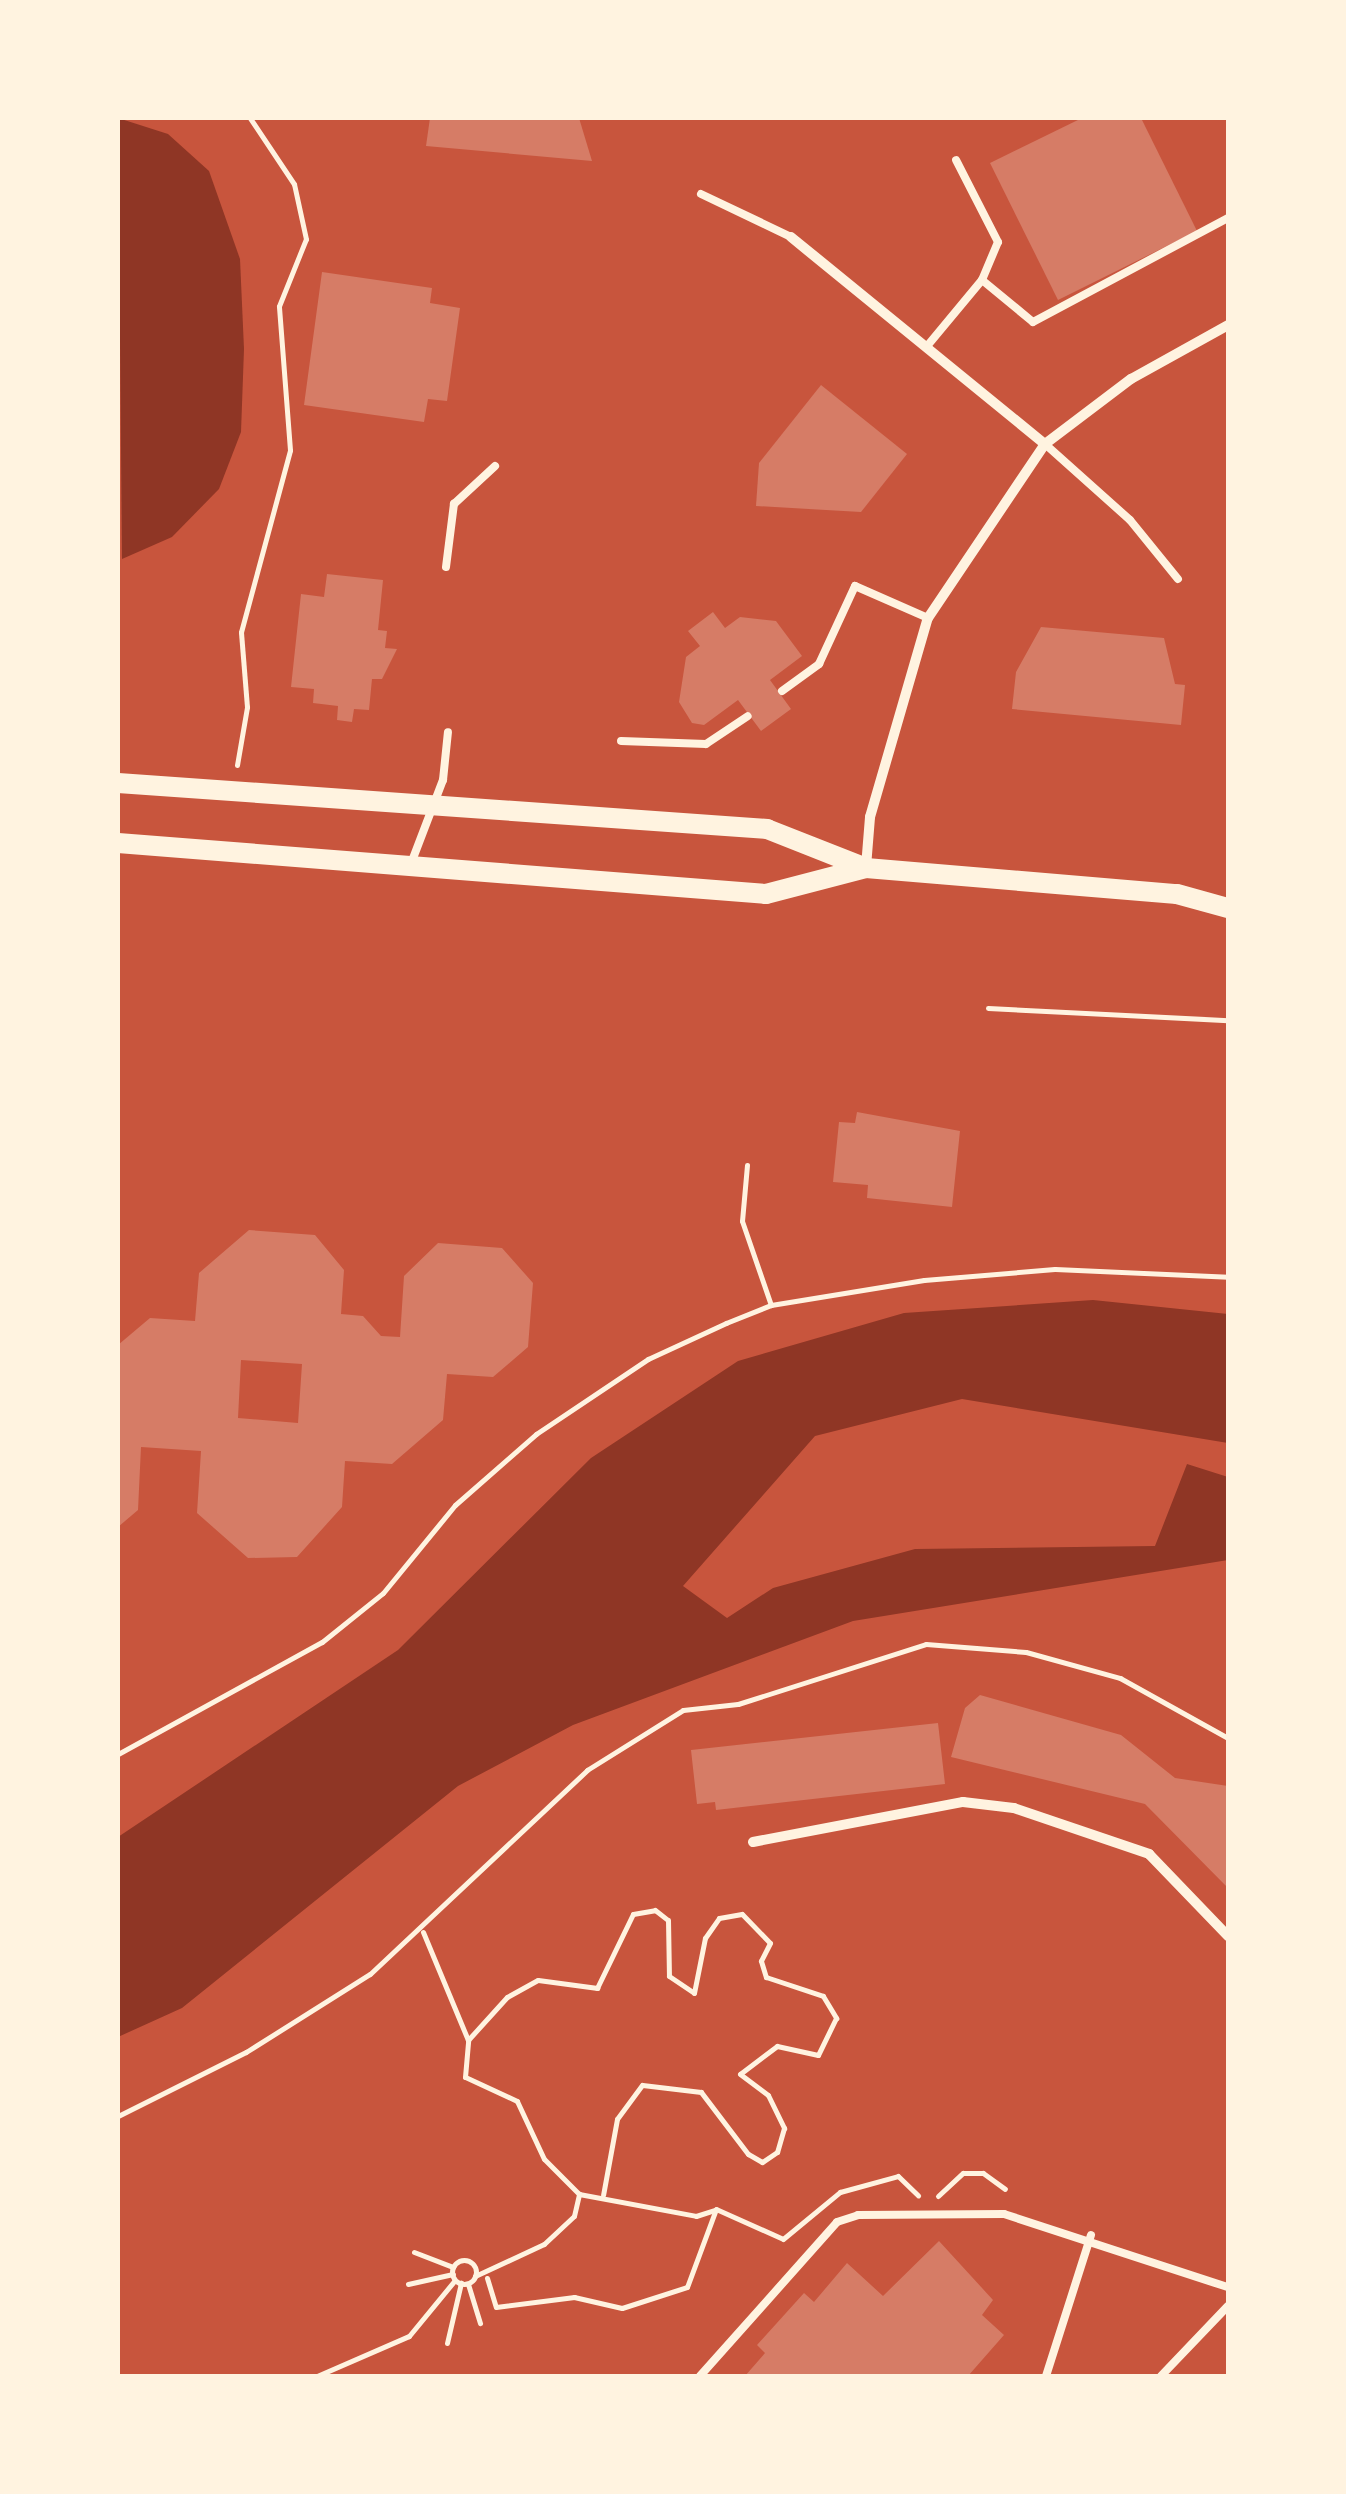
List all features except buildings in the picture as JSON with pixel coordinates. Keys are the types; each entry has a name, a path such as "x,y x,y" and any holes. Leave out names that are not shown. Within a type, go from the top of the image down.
{"main road":[{"path":"118,783 767,829 866,868 1177,894 1228,908"},
{"path":"118,843 766,894 866,868"}],"street":[{"path":"790,237 928,345 1045,444"},
{"path":"866,868 870,817 928,618 1045,444 1131,379 1228,326"},
{"path":"752,1842 963,1802 1014,1808 1150,1854 1228,1936"}],"lane":[{"path":"928,345 982,280 998,242 956,160"},
{"path":"702,194 790,237"},
{"path":"982,280 1032,322 1228,218"},
{"path":"1045,444 1130,520 1178,579"},
{"path":"446,567 454,504 495,466"},
{"path":"782,691 819,664 855,586 928,618"},
{"path":"620,741 706,744 748,716"},
{"path":"410,866 433,806 448,732"},
{"path":"700,2376 837,2222 1004,2214 1092,2235 1228,2286"},
{"path":"1046,2376 1092,2235"},
{"path":"1161,2376 1228,2306"}],"path":[{"path":"236,766 247,707 241,632 290,450 279,306 306,240 294,184 250,118"},
{"path":"988,1008 1228,1020"},
{"path":"747,1165 742,1220 770,1306"},
{"path":"118,1754 322,1642 383,1593 455,1505 536,1434 648,1358 770,1306 1055,1269 1228,1277"},
{"path":"118,2116 246,2052 423,1931 587,1770 683,1710 738,1704 926,1644 1026,1652 1120,1678 1228,1738"},
{"path":"468,2040 507,1997 538,1980 596,1988 632,1914 655,1910 668,1920 662,1956 684,1992 701,1984 705,1938 720,1918 742,1914 761,1924 770,1943 766,1977 823,1996 836,2018 818,2054 778,2046 740,2074 768,2095 784,2128 777,2152 762,2162 748,2154 701,2092 642,2085 617,2120 603,2195"},
{"path":"423,1931 468,2040 465,2077 518,2101 544,2159 579,2194 603,2195 696,2216 716,2209 782,2240 840,2192 898,2176 930,2199 963,2173 983,2173 1005,2189"},
{"path":"408,2284 486,2278 544,2244 574,2216 579,2194"},
{"path":"486,2278 496,2308 574,2298 622,2308 672,2297 687,2287 716,2209"},
{"path":"414,2252 458,2278 480,2323"},
{"path":"317,2376 408,2336 470,2262 476,2276"},
{"path":"446,2343 458,2278"}],"shaded area":[{"path":"118,118 168,134 209,171 240,259 244,349 241,432 219,489 172,537 122,559"},
{"path":"1093,1300 1228,1314 1228,1443 962,1399 815,1436 683,1586 727,1618 773,1588 915,1549 1155,1546 1187,1464 1228,1477 1228,1560 853,1621 573,1725 458,1786 182,2008 118,2037 118,1837 398,1650 591,1458 738,1361 904,1313"}]}
